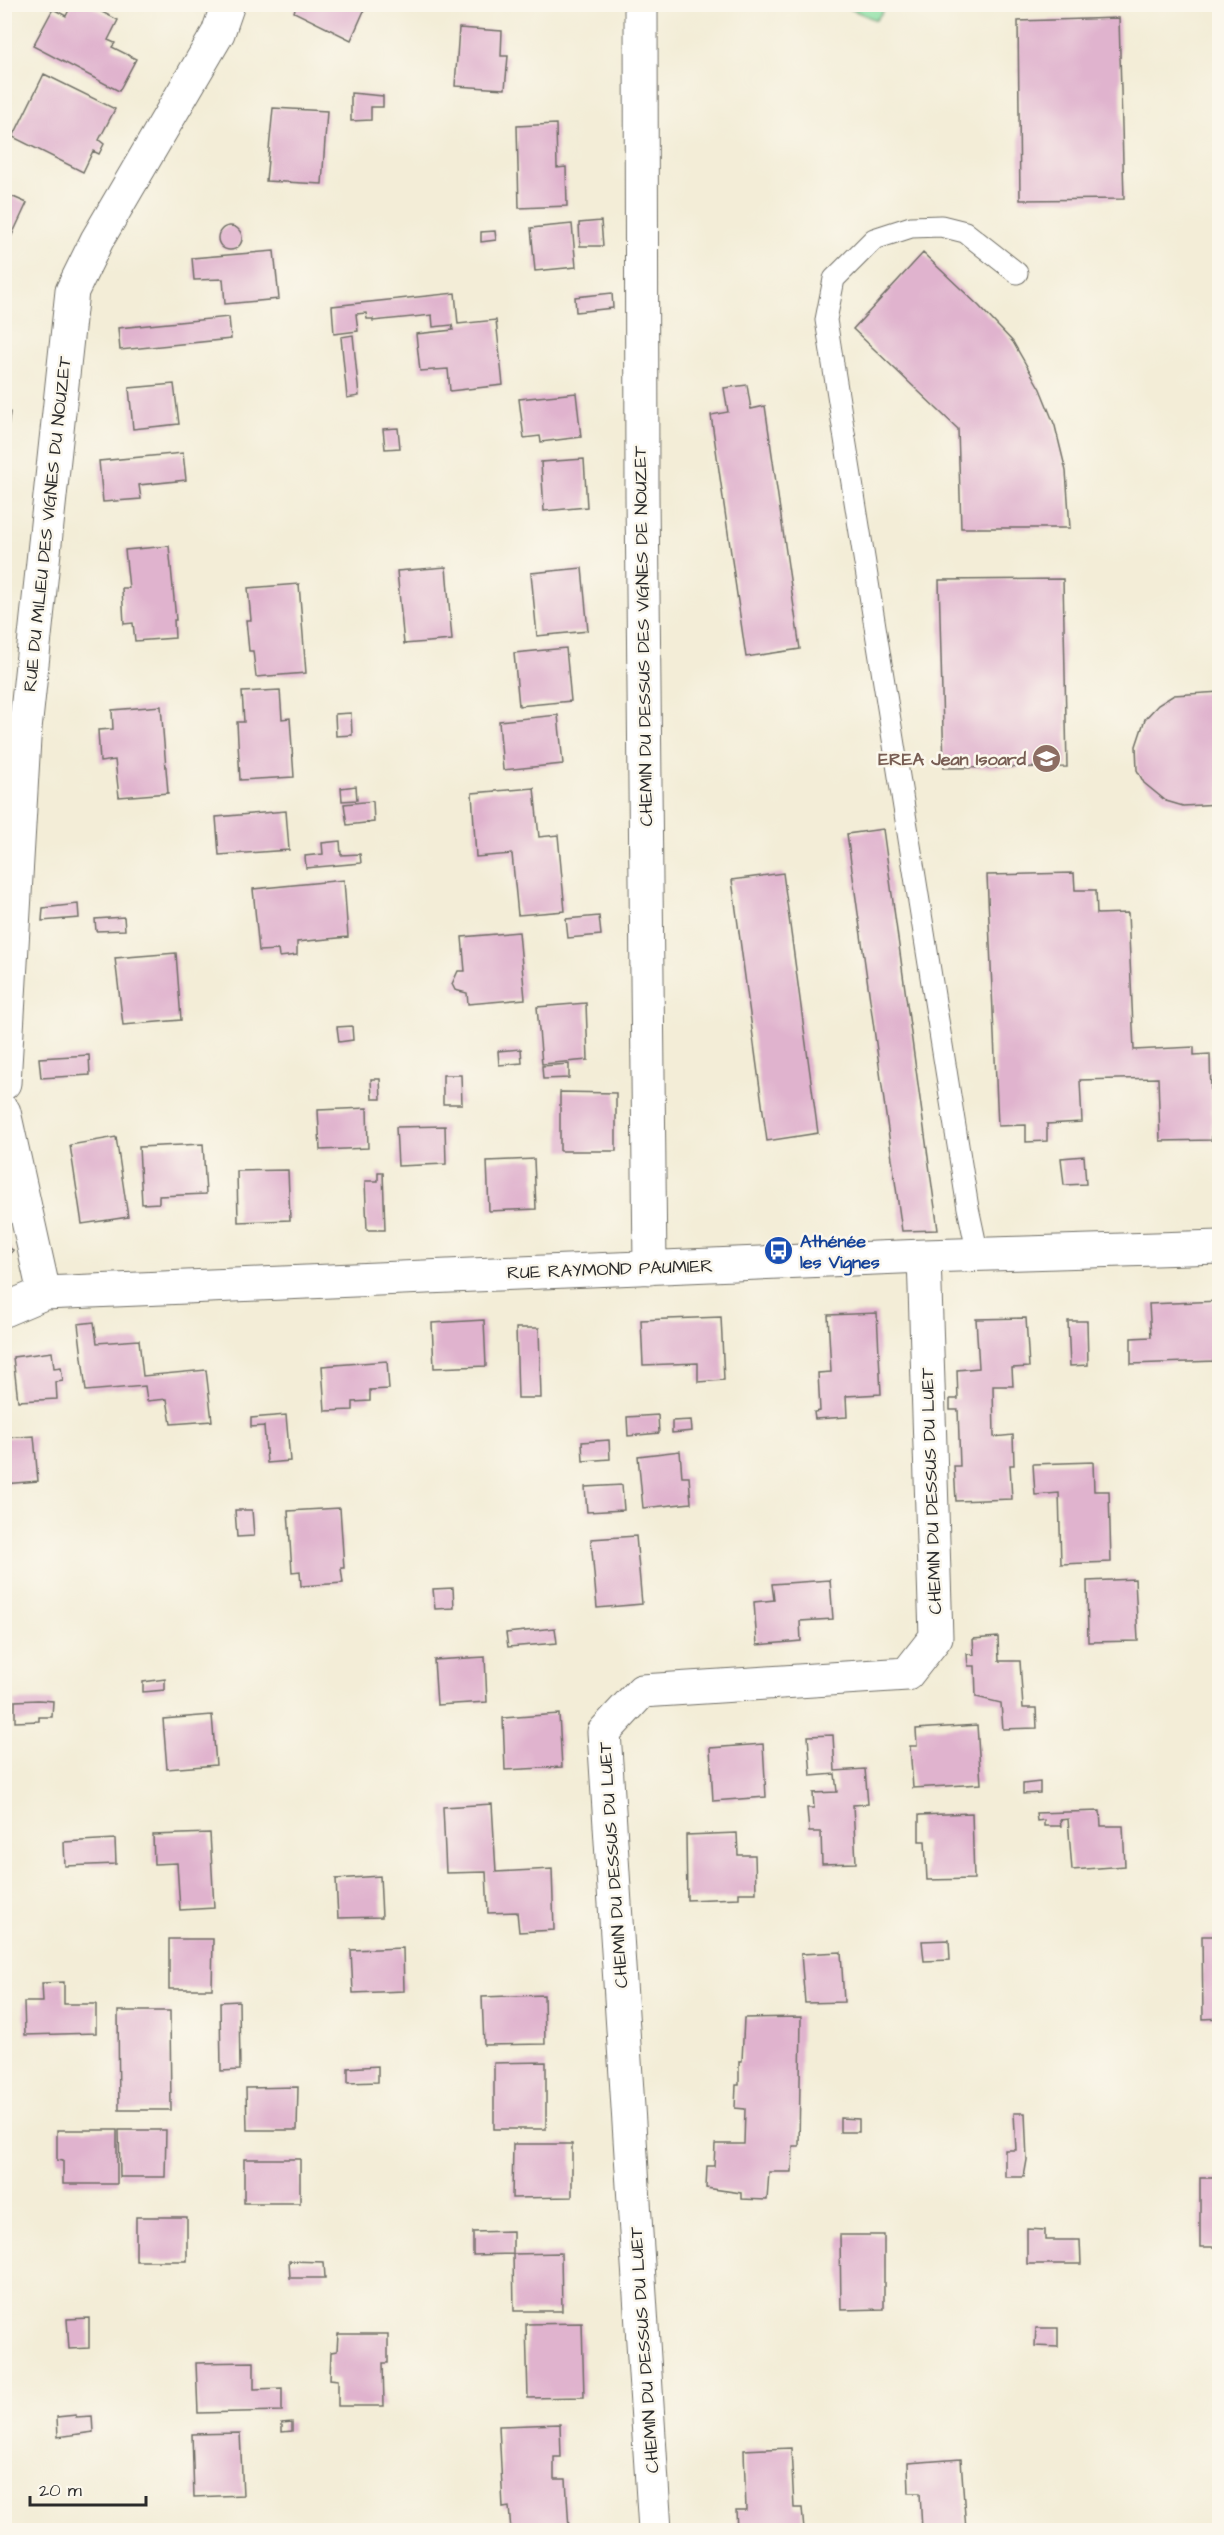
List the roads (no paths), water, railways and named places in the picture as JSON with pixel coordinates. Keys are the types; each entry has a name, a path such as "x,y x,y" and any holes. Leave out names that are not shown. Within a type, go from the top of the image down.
{"street":[{"name":"RUE DU MILIEU DES VIGNES DU NOUZET","path":"4,1083 24,739 72,291 97,240 218,33 228,4"},
{"name":"CHEMIN DU DESSUS DES VIGNES DE NOUZET","path":"641,4 642,496 650,1268"},
{"path":"4,1112 44,1293"},
{"name":"RUE RAYMOND PAUMIER","path":"4,1310 44,1293 924,1256 1220,1247"},
{"name":"CHEMIN DU DESSUS DU LUET","path":"656,2530 604,1731 642,1691 907,1674 936,1637 924,1256"}],"lane":[{"path":"978,1255 968,1208 826,320 834,279 874,238 911,227 941,226 965,232 1017,273"}],"place":[{"name":"EREA Jean Isoard","path":"1047,759"},
{"name":"Athénée les Vignes","path":"779,1251"}]}
